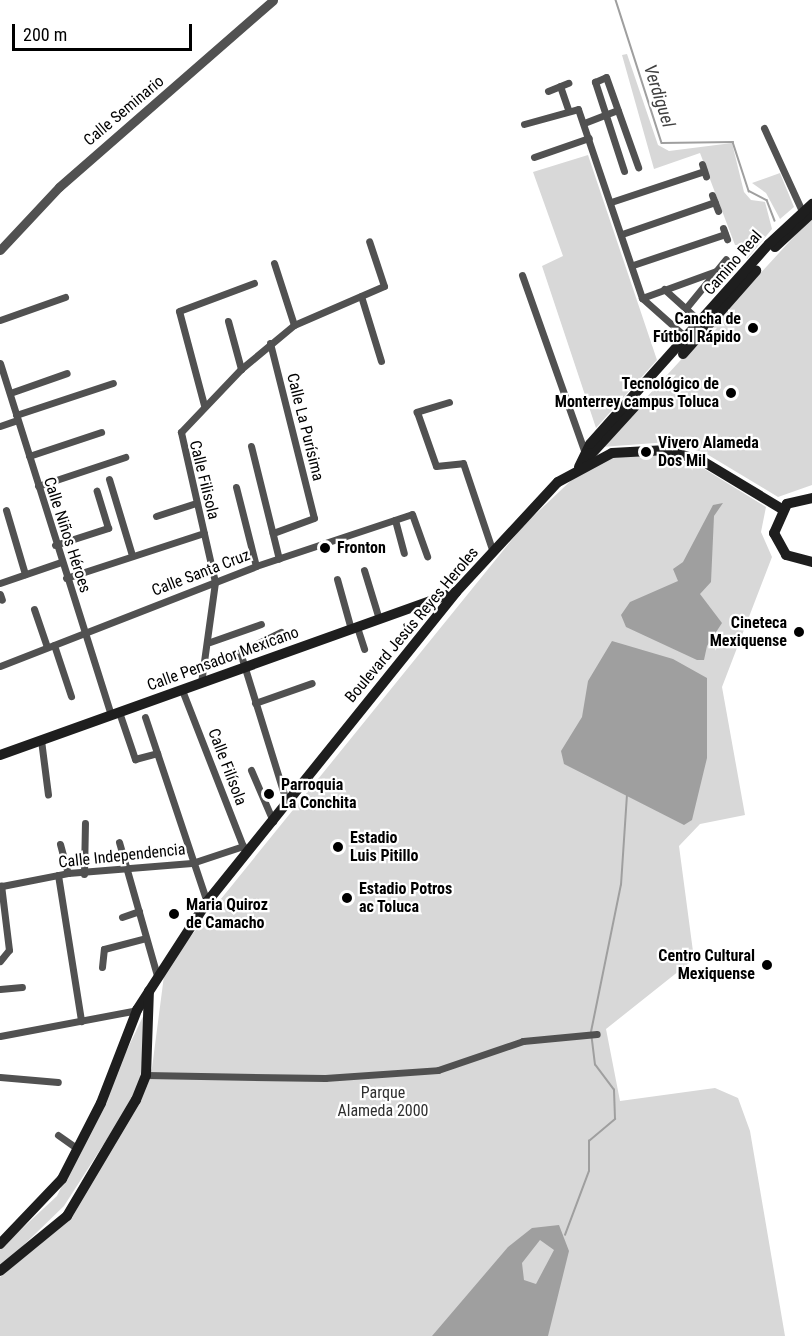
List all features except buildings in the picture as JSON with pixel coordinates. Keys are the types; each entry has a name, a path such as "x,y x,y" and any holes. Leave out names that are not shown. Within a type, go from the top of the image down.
{"main road":[{"name":"Camino Real","path":"579,466 812,204"},
{"name":"Boulevard Jesús Reyes Heroles","path":"0,1244 52,1193 78,1149 137,1010 157,975 244,850 287,804 456,592 579,466 632,450 684,454 782,509"},
{"path":"812,498 794,500 782,509 775,525 780,549 793,560 812,562"},
{"name":"Calle Pensador Mexicano","path":"0,755 456,592"},
{"name":"Boulevard Jesús Reyes Heroles","path":"0,1271 67,1216 146,1075 149,991"}],"street":[{"name":"Calle Seminario","path":"0,250 59,188 273,0"},
{"path":"635,159 623,167 596,81 607,79 638,167"},
{"path":"548,91 564,85 568,109"},
{"path":"524,124 577,107 633,265 642,297 691,341"},
{"path":"584,123 618,110"},
{"path":"764,129 807,212"},
{"path":"534,157 589,138"},
{"path":"611,202 704,170"},
{"path":"622,234 713,199 718,211"},
{"path":"633,265 725,234"},
{"name":"Calle Filisola","path":"201,683 210,642 215,582 180,435 204,405 241,369 294,325 384,286 369,241"},
{"path":"686,309 726,260"},
{"path":"274,263 294,325"},
{"path":"642,297 716,271"},
{"path":"522,275 586,456"},
{"path":"204,405 179,311 254,282"},
{"path":"664,289 693,315"},
{"path":"361,296 381,361"},
{"path":"0,320 65,297"},
{"path":"228,321 241,369"},
{"name":"Calle La Purísima","path":"270,343 314,518 273,533"},
{"name":"Calle Niños Héroes","path":"0,363 55,545 115,714 135,759 156,753"},
{"path":"10,393 67,373"},
{"path":"0,426 113,383"},
{"path":"449,402 417,412 436,466 462,463 493,552"},
{"path":"28,456 101,432"},
{"path":"251,446 279,559"},
{"path":"38,486 125,457"},
{"path":"109,479 132,555"},
{"path":"236,487 256,567"},
{"path":"55,545 108,528 97,491"},
{"path":"156,516 196,503"},
{"path":"6,510 24,574"},
{"name":"Calle Santa Cruz","path":"0,666 215,582 415,514 427,555"},
{"path":"395,520 404,554"},
{"path":"66,578 204,533"},
{"path":"0,583 61,562"},
{"path":"364,570 379,619"},
{"path":"337,579 364,649"},
{"path":"34,609 71,696"},
{"path":"210,642 261,624"},
{"path":"282,633 240,652 287,804"},
{"path":"255,703 312,683"},
{"name":"Calle Filísola","path":"182,690 244,850"},
{"path":"145,717 192,863 207,902"},
{"path":"41,740 48,795"},
{"path":"251,770 273,821"},
{"path":"84,874 85,823"},
{"path":"119,842 157,975"},
{"path":"60,844 68,873"},
{"name":"Calle Independencia","path":"1,885 68,873 127,871 192,863 244,850"},
{"path":"58,876 81,1021"},
{"path":"0,961 9,950 1,885"},
{"path":"122,917 139,911"},
{"path":"102,967 104,949 146,938"},
{"path":"0,989 22,987"},
{"path":"0,1036 137,1010"},
{"path":"146,1075 325,1078 438,1070 524,1041 597,1034"},
{"path":"0,1077 58,1082"},
{"path":"58,1136 78,1149"}],"green space":[{"path":"627,54 658,145 669,151 732,143 744,192 751,200 765,202 772,229 747,259 741,245 735,245 700,153 654,169 622,55"},
{"name":"Tecnológico de Monterrey campus Toluca","path":"588,155 657,360 596,428 542,266 563,256 533,172"},
{"path":"780,173 794,207 780,219 766,193 752,183"},
{"name":"Tecnológico de Monterrey campus Toluca","path":"812,217 812,485 778,497 705,453 669,442 601,447"},
{"name":"Parque Alameda 2000","path":"650,454 698,465 766,507 761,532 772,557 722,687 745,815 700,824 679,846 694,959 606,1029 620,1101 715,1088 738,1098 750,1131 785,1336 0,1336 0,1277 66,1223 137,1106 152,1068 165,968 523,526 579,473 611,458"},
{"path":"148,1006 140,1081 125,1111 64,1206 0,1268 0,1249 57,1196"}],"shaded area":[{"path":"723,503 714,516 711,582 700,594 722,623 707,646 704,660 697,660 626,627 621,615 630,602 678,581 673,569 683,562 713,505"},
{"path":"612,641 673,659 707,678 707,758 692,820 684,825 564,764 561,751 582,717 588,681"},
{"path":"559,1225 569,1251 548,1336 432,1336 508,1247 532,1228","holes":["540,1240 554,1250 536,1284 524,1280 522,1263"]}],"waterway":[{"name":"Verdiguel","path":"616,0 662,143 733,142 749,191 767,200 775,221"},
{"path":"591,1032 621,885 627,794"},
{"path":"565,1235 589,1171 589,1141 615,1119 614,1090 595,1065 592,1039"}],"place":[{"name":"Cancha de Fútbol Rápido","path":"753,328"},
{"name":"Tecnológico de Monterrey campus Toluca","path":"731,393"},
{"name":"Vivero Alameda Dos Mil","path":"646,452"},
{"name":"Fronton","path":"325,548"},
{"name":"Cineteca Mexiquense","path":"799,632"},
{"name":"Parroquia La Conchita","path":"269,794"},
{"name":"Estadio Luis Pitillo","path":"338,847"},
{"name":"Estadio Potros ac Toluca","path":"347,898"},
{"name":"Maria Quiroz de Camacho","path":"174,914"},
{"name":"Centro Cultural Mexiquense","path":"767,965"}]}
